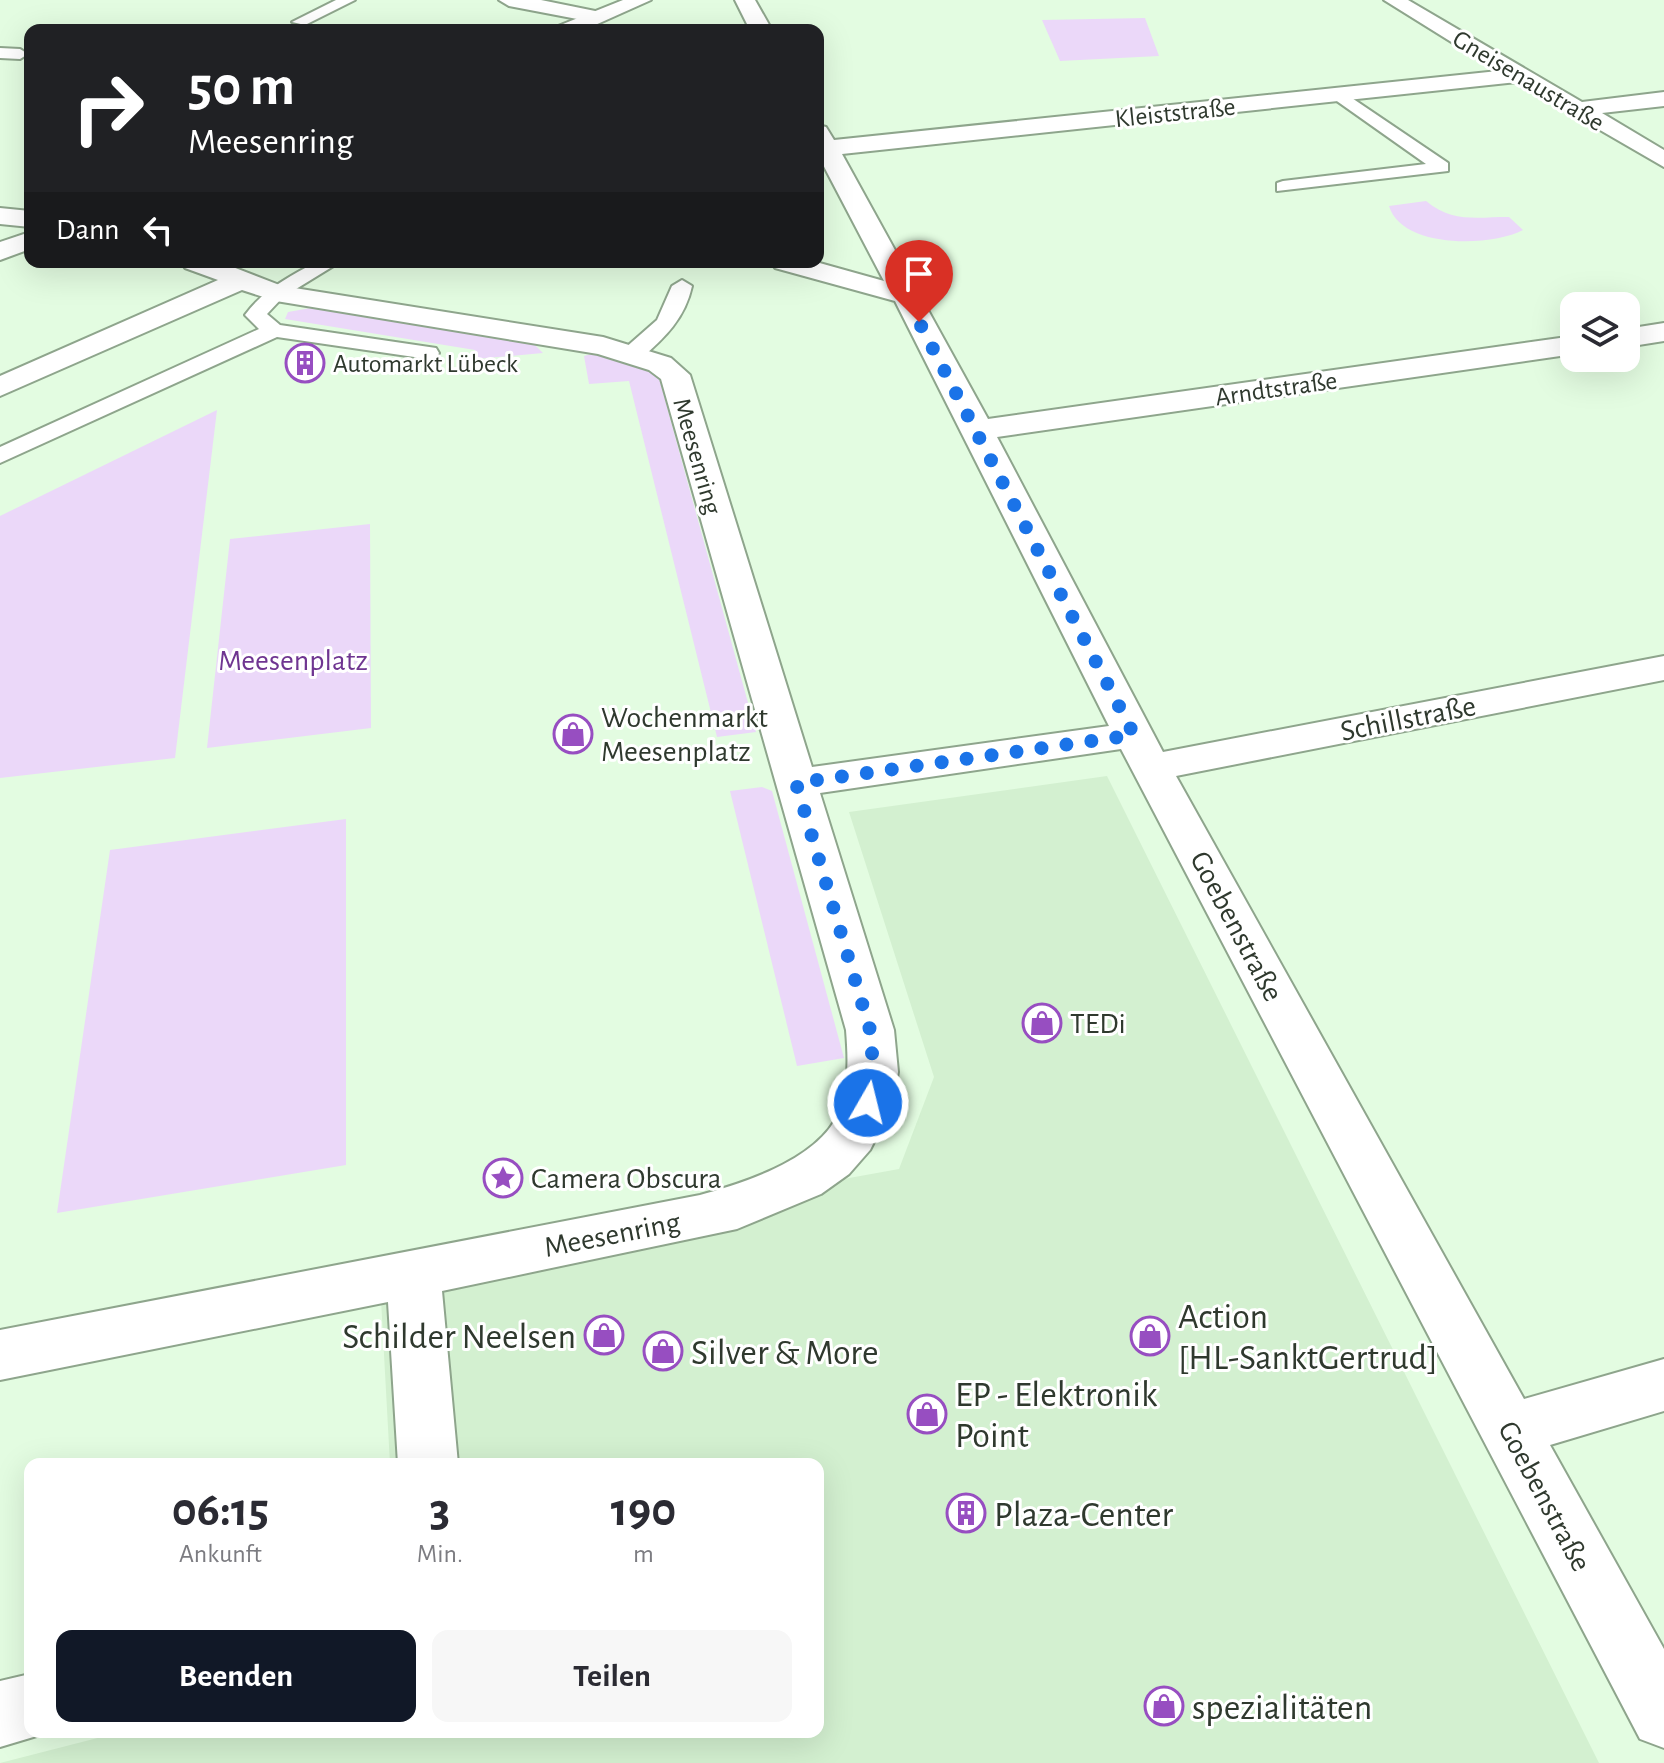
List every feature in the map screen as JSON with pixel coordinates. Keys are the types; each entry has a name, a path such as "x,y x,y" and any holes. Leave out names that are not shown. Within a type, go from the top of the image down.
{"street":[{"path":"509,0 598,17"},
{"path":"580,24 641,0"},
{"path":"745,0 758,24"},
{"name":"Gneisenaustraße","path":"1394,0 1664,160"},
{"name":"Kleiststraße","path":"824,140 1340,95 1523,75"},
{"path":"1580,109 1664,99"},
{"name":"Goebenstraße","path":"824,142 978,430 1143,752 1664,1715"},
{"path":"0,216 24,218"},
{"path":"0,252 24,242"},
{"name":"Meesenring","path":"0,1355 734,1209 791,1188 816,1173 846,1141 868,1103 874,1076 873,1051 675,375 660,364 632,354 571,340 276,293 209,268"},
{"path":"807,268 904,295"},
{"path":"0,387 239,281"},
{"path":"1640,336 1664,332"},
{"name":"Arndtstraße","path":"978,430 1560,347"},
{"name":"Schillstraße","path":"1143,752 1664,668"},
{"path":"796,783 1143,752"},
{"path":"413,1273 428,1458"},
{"path":"1510,1430 1664,1385"},
{"path":"0,1714 24,1708"}],"lane":[{"path":"300,22 348,0"},
{"path":"0,53 20,54"},
{"path":"1283,187 1442,167 1340,95"},
{"path":"320,268 276,293 255,315 274,330 428,353"},
{"path":"632,354 661,330 678,307 682,286"},
{"path":"0,456 274,330"}],"shaded area":[{"path":"1107,776 1599,1763 0,1763 98,1738 824,1738 824,1458 390,1458 379,1263 899,1169 934,1077 849,812"}],"green space":[{"path":"1145,18 1159,56 1060,61 1042,20"},
{"path":"1426,201 1455,216 1509,217 1523,230 1509,236 1470,241 1429,237 1397,220 1389,206"},
{"path":"316,307 533,343 543,353 476,359 475,350 285,319 288,312"},
{"path":"595,353 646,369 659,378 756,732 717,737 629,381 589,384 584,356"},
{"path":"217,410 175,758 0,778 0,516"},
{"name":"Meesenplatz","path":"370,524 371,728 207,748 230,539"},
{"path":"762,787 772,791 844,1058 797,1066 730,791"},
{"path":"346,819 346,1165 57,1213 110,850"}],"place":[{"name":"Automarkt Lübeck","path":"305,363"},
{"name":"Wochenmarkt Meesenplatz","path":"573,734"},
{"name":"TEDi","path":"1042,1023"},
{"name":"Camera Obscura","path":"503,1178"},
{"name":"Schilder Neelsen","path":"604,1335"},
{"name":"Action [HL-SanktGertrud]","path":"1150,1336"},
{"name":"Silver & More","path":"663,1351"},
{"name":"EP - Elektronik Point","path":"927,1414"},
{"name":"Plaza-Center","path":"966,1513"},
{"name":"spezialitäten","path":"1164,1706"}],"route":[{"path":"868,1103 874,1076 870,1030 796,783 1134,735 978,430 919,322"}]}
